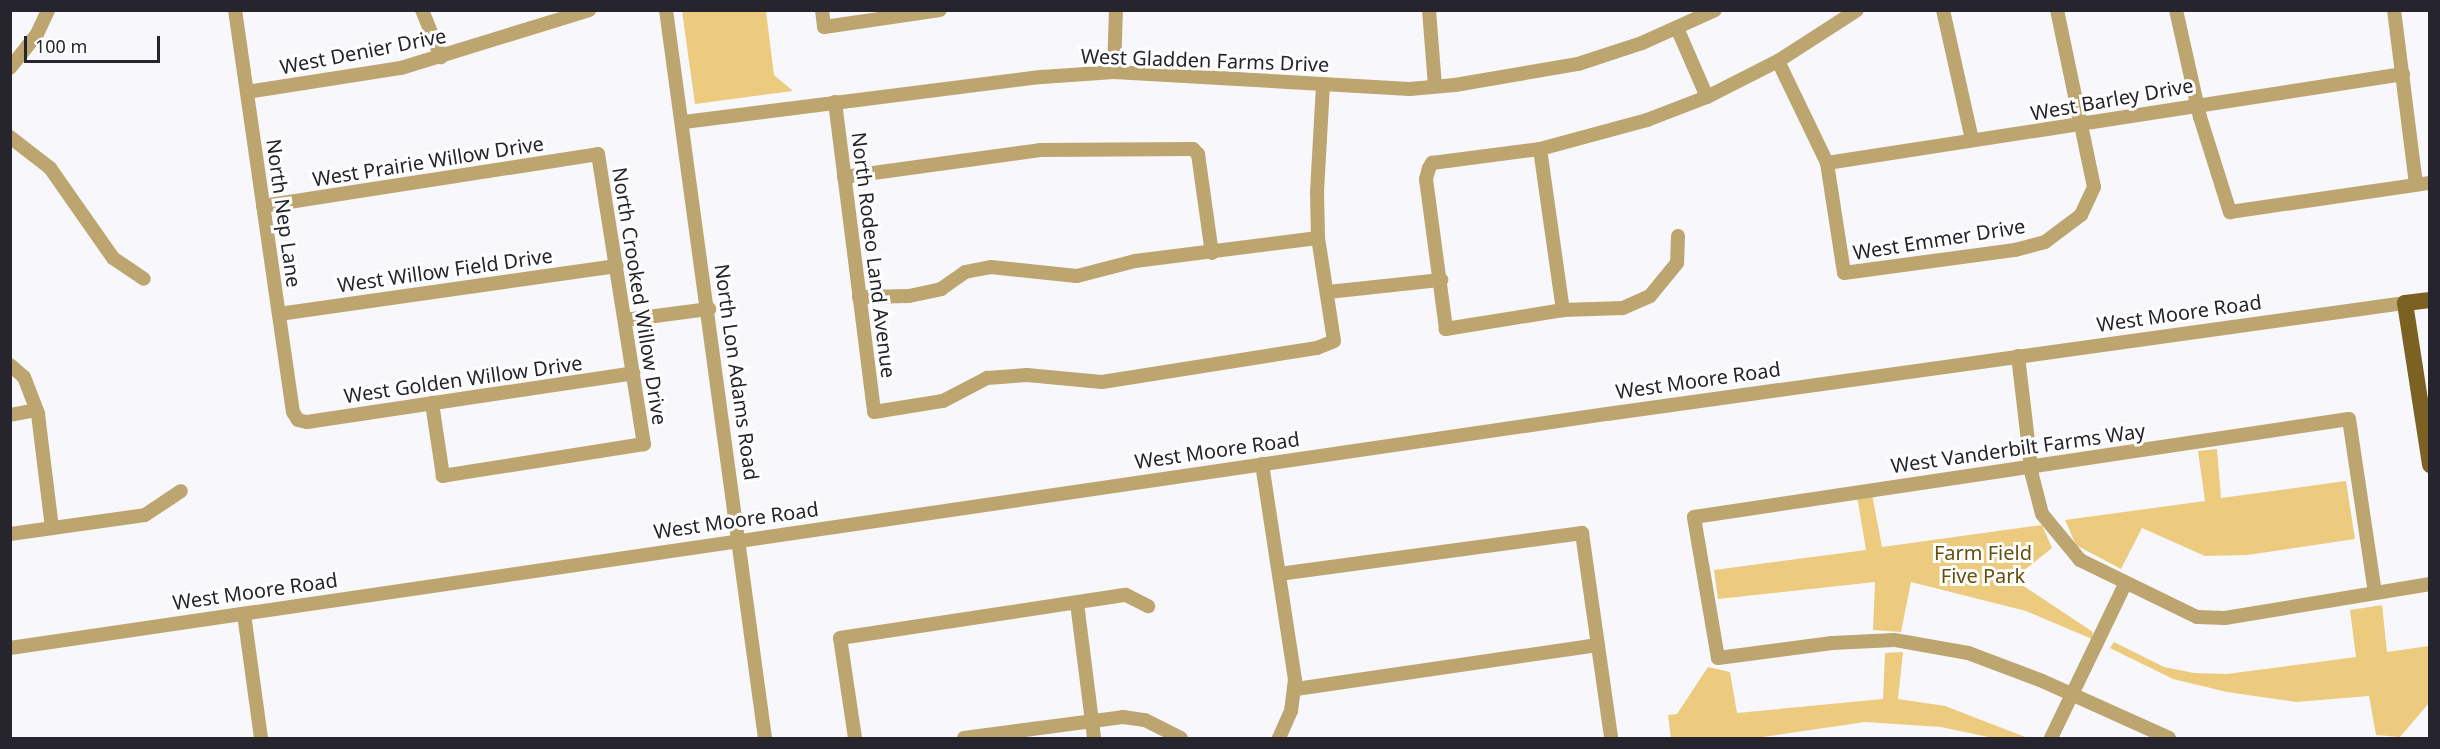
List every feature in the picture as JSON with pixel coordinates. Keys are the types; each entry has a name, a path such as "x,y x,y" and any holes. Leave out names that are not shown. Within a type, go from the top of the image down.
{"main road":[{"name":"West Moore Road","path":"2405,303 2430,300"},
{"path":"2405,303 2430,465"}],"street":[{"name":"North Nep Lane","path":"234,10 293,412 298,420"},
{"path":"422,10 441,57"},
{"name":"West Denier Drive","path":"247,92 401,68 441,57 544,17 589,10"},
{"name":"North Lon Adams Road","path":"666,10 684,122 765,738"},
{"path":"822,10 824,27 940,10"},
{"path":"1114,72 1116,10"},
{"path":"1429,10 1436,86"},
{"name":"West Gladden Farms Drive","path":"684,122 1042,77 1114,72 1410,89 1515,78 1578,64 1677,28 1715,10"},
{"path":"1678,236 1677,263 1650,296 1623,308 1563,310 1446,329 1426,180 1432,163 1540,149 1625,127 1707,97 1778,61 1857,10"},
{"path":"1943,10 1972,140"},
{"name":"West Emmer Drive","path":"1827,163 1844,273 2045,242 2081,215 2094,187 2084,125 2057,10"},
{"path":"2176,10 2198,104 2230,212 2423,184 2394,10"},
{"path":"10,68 37,34 44,12"},
{"path":"1677,28 1707,97"},
{"path":"1778,61 1827,163"},
{"name":"West Barley Drive","path":"1827,163 2403,74"},
{"path":"1323,84 1317,192 1318,238 1328,292 1441,280"},
{"name":"North Rodeo Land Avenue","path":"835,102 874,412 943,401 987,378 1027,375 1102,382 1317,348 1334,341 1328,292"},
{"path":"10,137 50,168 113,258 144,279"},
{"path":"844,177 1040,150 1193,149 1198,154 1212,253"},
{"path":"1540,149 1563,310"},
{"name":"West Prairie Willow Drive","path":"263,206 598,154"},
{"name":"North Crooked Willow Drive","path":"432,403 443,476 644,444 598,154"},
{"path":"859,297 909,296 941,289 965,272 992,267 1077,276 1135,261 1318,238"},
{"name":"West Willow Field Drive","path":"279,314 617,266"},
{"name":"West Moore Road","path":"10,648 1262,464 2405,303"},
{"path":"625,320 709,309"},
{"path":"2018,356 2031,466 2042,514 2080,560 2197,617 2225,618 2430,584"},
{"path":"10,365 24,377 36,410 52,528"},
{"name":"West Golden Willow Drive","path":"298,420 633,373"},
{"path":"10,415 36,410"},
{"name":"West Vanderbilt Farms Way","path":"2072,695 1968,653 1894,640 1832,643 1719,658 1694,517 2349,419 2375,593"},
{"path":"1262,464 1296,689 1278,738"},
{"path":"10,534 146,515 182,491"},
{"path":"1279,574 1582,532 1611,738"},
{"path":"2051,738 2126,584"},
{"path":"855,738 840,638 1126,595 1148,606"},
{"path":"1077,603 1094,738"},
{"path":"244,614 261,738"},
{"path":"1296,689 1598,645"},
{"path":"2072,695 2169,738"},
{"path":"964,738 1123,717 1145,720 1181,738"}],"green space":[{"path":"682,11 766,11 774,75 793,91 695,104"},
{"name":"Farm Field Five Park","path":"2217,449 2221,498 2346,481 2355,539 2247,555 2205,556 2142,528 2121,569 2076,545 2065,520 2205,501 2198,451"},
{"name":"Farm Field Five Park","path":"1872,494 1882,547 2042,525 2052,548 2013,579 2093,632 2092,639 2026,611 1911,582 1901,632 1873,630 1875,582 1718,599 1714,570 1866,550 1857,496"},
{"path":"2382,605 2387,652 2429,646 2429,703 2400,737 2376,735 2369,696 2296,702 2227,692 2173,679 2110,648 2114,642 2164,667 2194,673 2227,674 2356,657 2350,610"},
{"path":"1903,652 1898,699 1945,706 2028,738 1993,738 1941,727 1865,722 1756,738 1671,738 1668,715 1677,714 1708,667 1730,672 1737,713 1883,699 1885,653"}]}
